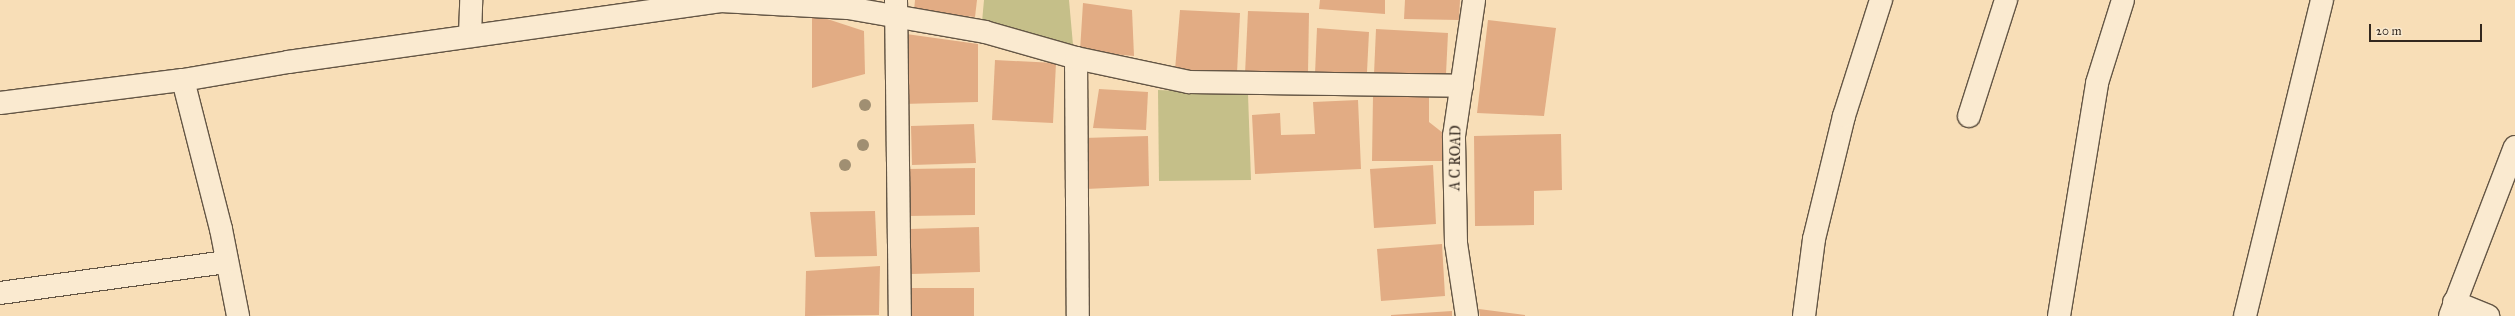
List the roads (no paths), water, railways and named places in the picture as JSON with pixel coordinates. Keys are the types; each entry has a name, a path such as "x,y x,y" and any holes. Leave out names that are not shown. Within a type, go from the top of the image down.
{"street":[{"path":"470,36 471,0"},
{"name":"A C ROAD","path":"1466,316 1456,243 1454,136 1474,0"},
{"path":"1804,316 1816,231 1844,116 1881,0"},
{"path":"1969,116 2006,0"},
{"path":"2059,316 2097,83 2123,0"},
{"path":"2245,316 2322,0"},
{"path":"0,103 183,80 470,36 721,1 848,8 897,9 1076,58 1189,82 1462,86"},
{"path":"897,9 900,316"},
{"path":"1076,58 1078,316"},
{"path":"183,80 227,262 238,316"},
{"path":"2488,316 2452,309 2515,147"},
{"path":"0,293 227,262"}]}
